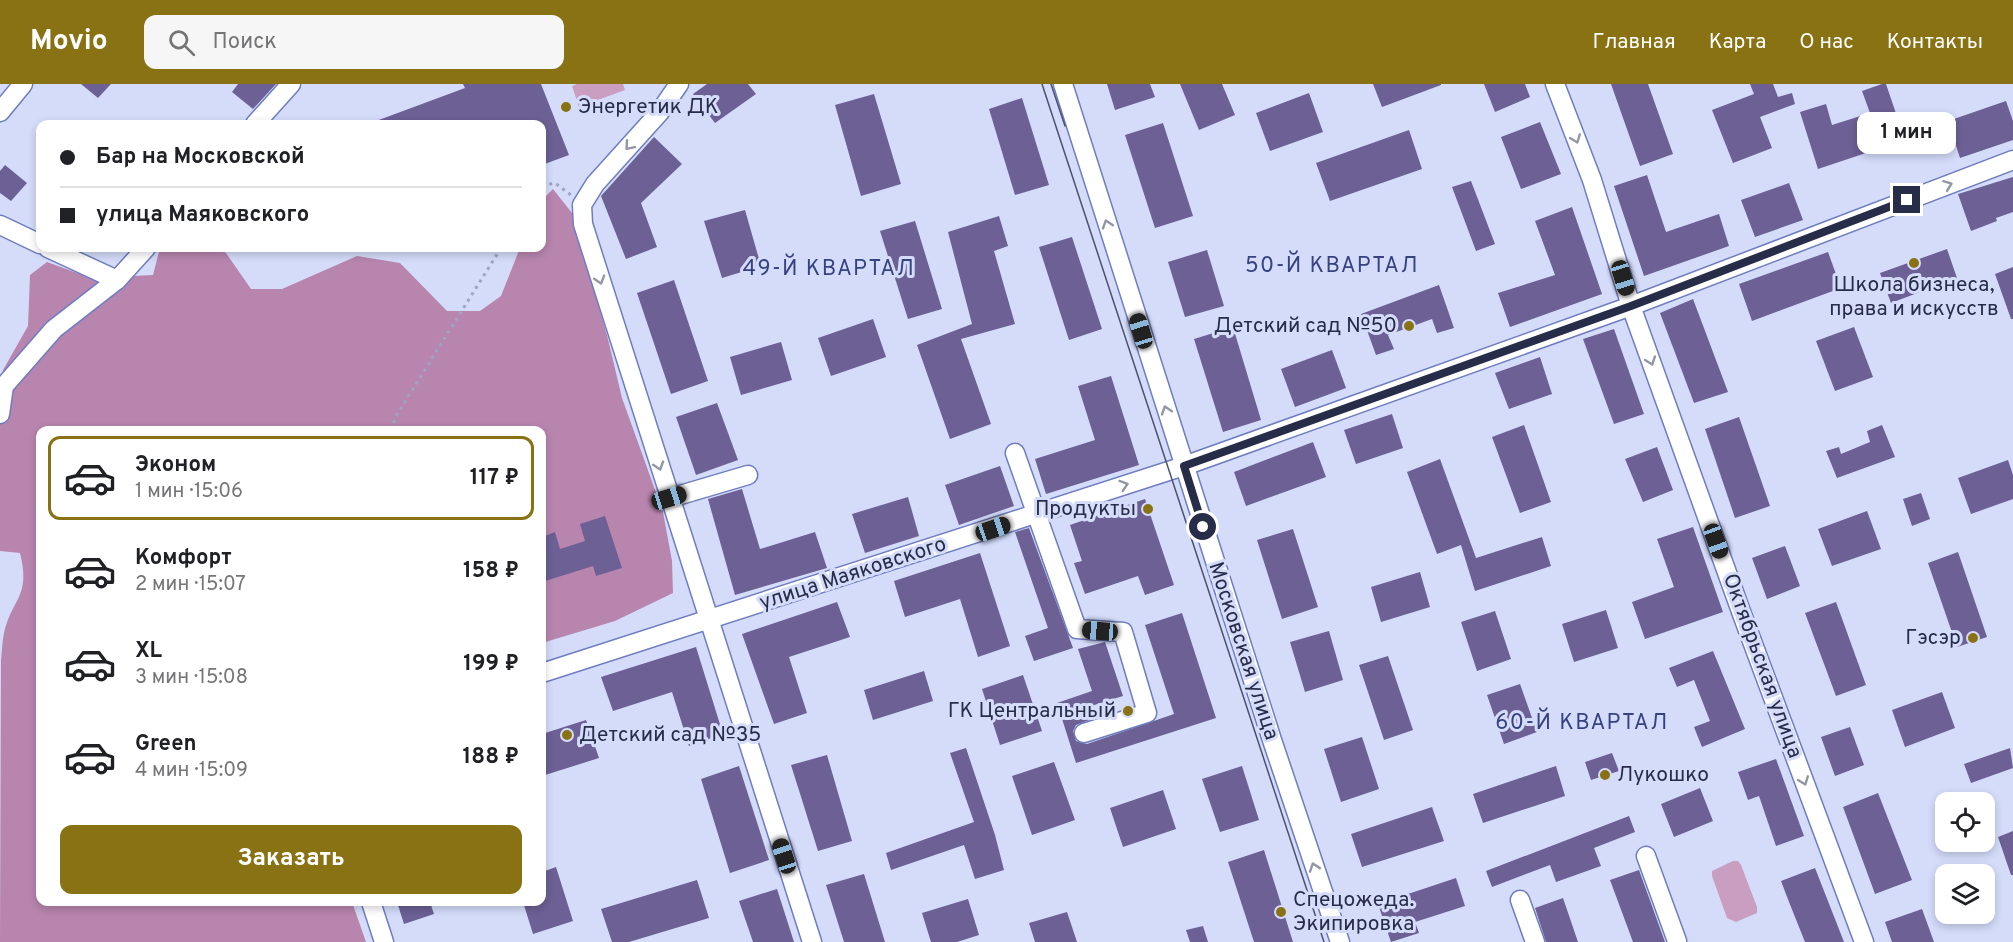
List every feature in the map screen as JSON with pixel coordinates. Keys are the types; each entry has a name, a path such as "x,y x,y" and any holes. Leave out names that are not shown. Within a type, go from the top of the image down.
{"street":[{"path":"0,112 23,84"},
{"path":"259,120 291,84"},
{"path":"679,84 659,112 596,184 582,205 583,224 812,942"},
{"name":"Московская улица","path":"1063,84 1184,466 1340,942"},
{"name":"Октябрьская улица","path":"1555,84 1592,180 1631,306 1743,617 1864,942"},
{"name":"улица Маяковского","path":"546,672 1184,466 1631,306 2013,160"},
{"path":"0,225 36,242"},
{"path":"57,252 117,280"},
{"path":"0,414 4,386 54,329 117,280 142,252"},
{"path":"1015,453 1077,629 1123,632 1147,713 1084,733"},
{"path":"669,498 748,475"},
{"path":"1646,856 1677,941"},
{"path":"1520,900 1535,942"},
{"path":"372,906 384,942"}],"path":[{"path":"546,185 555,183 582,205"},
{"path":"392,426 396,416 498,252"}],"shaded area":[{"path":"577,84 623,84 625,90 579,107 572,86"},
{"path":"553,189 572,213 607,335 622,398 663,512 672,561 673,593 615,621 546,642 546,426 36,426 36,906 353,906 366,942 0,942 1,661 7,621 22,588 23,568 20,553 0,551 0,410 3,370 28,326 30,275 47,262 91,278 153,275 159,252 224,252 251,289 282,289 357,256 400,263 447,311 480,311 501,296 518,252 546,252 546,196"},
{"path":"1738,861 1741,865 1757,907 1757,913 1736,922 1727,918 1712,876 1712,871"}],"building":[{"path":"81,84 111,84 98,98"},
{"path":"238,84 276,84 253,109 232,92"},
{"path":"463,84 541,84 569,155 546,164 546,120 379,120 465,88"},
{"path":"707,84 748,84 756,94 715,123 693,94"},
{"path":"1107,84 1150,84 1155,97 1115,110"},
{"path":"1180,84 1222,84 1235,115 1199,130"},
{"path":"1373,84 1441,84 1441,85 1382,107"},
{"path":"1484,84 1525,84 1530,97 1495,112"},
{"path":"1611,84 1648,84 1673,154 1640,166"},
{"path":"1750,84 1773,84 1778,97 1792,93 1795,104 1760,117 1772,148 1733,163 1712,110 1754,94"},
{"path":"1886,84 1905,140 1818,169 1800,112 1826,104 1832,125 1870,113 1862,91"},
{"path":"1309,93 1323,132 1270,151 1256,113"},
{"path":"874,94 901,184 861,196 835,105"},
{"path":"1022,98 1049,185 1015,195 989,109"},
{"path":"2006,101 2013,121 2013,140 1960,158 1948,121"},
{"path":"1540,122 1561,174 1521,189 1501,137"},
{"path":"1163,123 1193,216 1155,228 1125,135"},
{"path":"1409,130 1422,169 1330,201 1316,163"},
{"path":"654,137 682,164 641,203 657,247 626,259 601,196"},
{"path":"5,165 27,183 11,201 0,193 0,171"},
{"path":"1647,175 1666,232 1719,214 1729,246 1644,276 1614,186"},
{"path":"2013,177 2013,212 1971,231 1958,194"},
{"path":"1471,181 1495,244 1476,251 1452,187"},
{"path":"1789,183 1803,220 1755,237 1741,200"},
{"path":"1572,207 1602,294 1510,327 1498,293 1555,275 1535,221"},
{"path":"745,210 761,266 722,278 704,221"},
{"path":"999,216 1008,246 994,251 1015,324 961,339 991,424 950,439 917,345 972,324 948,232"},
{"path":"915,221 942,309 908,319 880,231"},
{"path":"1072,237 1102,329 1069,340 1039,247"},
{"path":"1947,249 1957,278 1891,303 1880,273"},
{"path":"1207,250 1224,306 1185,317 1168,262"},
{"path":"1828,252 1841,288 1752,321 1739,284"},
{"path":"2013,267 2013,319 2011,319 1995,274"},
{"path":"674,280 708,381 671,394 637,293"},
{"path":"1439,285 1454,328 1437,333 1432,319 1388,335 1394,349 1376,355 1361,314"},
{"path":"1693,299 1728,392 1694,403 1660,313"},
{"path":"873,319 886,357 831,376 818,338"},
{"path":"1233,327 1261,420 1223,432 1194,339"},
{"path":"1854,327 1873,377 1835,391 1816,341"},
{"path":"1614,329 1644,414 1614,424 1583,339"},
{"path":"781,342 792,380 741,395 730,357"},
{"path":"1332,350 1346,388 1295,407 1281,369"},
{"path":"1540,357 1552,394 1509,409 1495,373"},
{"path":"1111,376 1139,465 1046,494 1035,459 1095,440 1078,386"},
{"path":"717,403 738,460 696,475 676,417"},
{"path":"1392,414 1403,448 1356,464 1344,430"},
{"path":"1739,417 1770,506 1735,518 1705,429"},
{"path":"1524,425 1551,502 1520,513 1492,437"},
{"path":"1882,425 1895,457 1837,478 1826,451 1839,447 1841,454 1870,442 1867,431"},
{"path":"1313,442 1326,477 1246,506 1234,472"},
{"path":"1657,447 1673,490 1643,502 1625,459"},
{"path":"1440,459 1476,558 1542,537 1551,566 1475,591 1461,545 1437,554 1407,472"},
{"path":"2008,460 2013,475 2013,499 1971,514 1958,478"},
{"path":"1000,466 1014,506 959,525 945,485"},
{"path":"742,489 760,549 815,532 827,568 735,595 708,499"},
{"path":"1921,493 1930,519 1912,526 1903,499"},
{"path":"908,497 919,536 865,553 852,514"},
{"path":"1145,499 1174,585 1145,595 1138,576 1085,594 1074,563 1082,561 1070,525"},
{"path":"1867,511 1881,549 1832,566 1818,529"},
{"path":"605,516 622,568 596,576 593,566 546,581 546,535 555,532 560,549 585,541 580,524"},
{"path":"1693,527 1723,612 1645,639 1632,602 1674,587 1657,539"},
{"path":"1029,528 1073,648 1034,661 1025,636 1048,628 1015,532"},
{"path":"1293,529 1318,607 1282,619 1257,540"},
{"path":"1785,546 1800,586 1767,599 1752,558"},
{"path":"1958,552 1987,637 1957,647 1928,563"},
{"path":"980,553 1010,646 978,657 960,599 905,617 894,581"},
{"path":"1420,572 1430,607 1381,622 1371,587"},
{"path":"837,602 850,637 789,657 807,713 774,724 742,634"},
{"path":"1836,602 1866,685 1836,696 1805,613"},
{"path":"1606,610 1618,648 1574,662 1562,624"},
{"path":"1495,611 1511,659 1477,671 1461,622"},
{"path":"1182,613 1216,718 1076,763 1057,703 1092,691 1078,649 1105,642 1123,696 1088,707 1092,719 1076,725 1073,731 1076,741 1087,744 1174,714 1145,625"},
{"path":"1329,631 1343,680 1305,692 1290,642"},
{"path":"696,647 723,734 689,746 672,692 613,711 601,677"},
{"path":"1713,651 1745,729 1702,747 1694,727 1710,721 1694,680 1677,687 1669,668"},
{"path":"1388,656 1413,730 1384,740 1359,665"},
{"path":"924,671 933,701 873,720 864,690"},
{"path":"1023,675 1042,731 1000,745 982,689"},
{"path":"1520,684 1537,732 1504,744 1487,695"},
{"path":"1942,692 1955,728 1905,747 1892,710"},
{"path":"586,720 599,758 546,775 546,733"},
{"path":"1850,727 1864,765 1835,776 1821,737"},
{"path":"1362,737 1379,789 1341,802 1324,749"},
{"path":"966,748 995,835 1004,870 975,879 964,845 891,870 886,853 974,822 950,753"},
{"path":"2010,748 2013,768 1971,783 1964,764"},
{"path":"1612,753 1619,771 1591,780 1585,762"},
{"path":"827,755 852,841 818,851 791,765"},
{"path":"1776,759 1804,836 1776,846 1759,796 1748,800 1738,772"},
{"path":"1054,762 1075,820 1032,835 1012,776"},
{"path":"739,766 769,860 730,873 701,779"},
{"path":"1242,766 1259,820 1220,832 1202,779"},
{"path":"1556,766 1565,796 1483,823 1473,794"},
{"path":"1700,788 1713,821 1674,837 1661,804"},
{"path":"1163,790 1176,829 1123,847 1110,808"},
{"path":"1878,793 1912,880 1875,894 1843,807"},
{"path":"1432,807 1444,841 1362,867 1351,834"},
{"path":"1629,816 1635,832 1594,848 1601,866 1556,882 1550,865 1492,887 1486,871"},
{"path":"2013,831 2013,875 2011,875 1998,837"},
{"path":"1264,850 1293,942 1254,942 1228,862"},
{"path":"556,867 573,921 533,934 524,906 546,906 546,871"},
{"path":"1815,868 1844,942 1805,942 1789,902 1781,881"},
{"path":"1639,870 1665,942 1633,942 1610,880"},
{"path":"864,874 885,942 844,942 826,885"},
{"path":"1456,878 1465,906 1415,922 1419,933 1391,942 1378,904"},
{"path":"697,880 709,918 629,942 612,942 601,909"},
{"path":"777,889 794,942 753,942 739,901"},
{"path":"1563,898 1578,942 1546,942 1535,908"},
{"path":"968,899 979,935 957,942 931,942 922,913"},
{"path":"398,906 431,906 434,914 404,924"},
{"path":"1922,909 1934,942 1892,942 1885,922"},
{"path":"1067,912 1077,942 1035,942 1029,923"},
{"path":"1203,926 1208,942 1190,942 1186,930"}],"tram line":[{"path":"1042,84 1324,942"},
{"path":"1051,84 1065,126"}],"place":[{"name":"Энергетик ДК","path":"566,107"},
{"name":"Школа бизнеса, права и искусств","path":"1914,263"},
{"name":"Детский сад №50","path":"1409,326"},
{"name":"Продукты","path":"1148,509"},
{"name":"Гэсэр","path":"1973,638"},
{"name":"ГК Центральный","path":"1128,711"},
{"name":"Детский сад №35","path":"567,735"},
{"name":"Лукошко","path":"1605,775"},
{"name":"Спецожеда. Экипировка","path":"1281,912"}],"district":[{"name":"50-Й КВАРТАЛ","path":"1332,266"},
{"name":"49-Й КВАРТАЛ","path":"829,269"},
{"name":"60-Й КВАРТАЛ","path":"1582,723"}],"route":[{"path":"1203,527 1184,466 1631,306 1907,200"}]}
